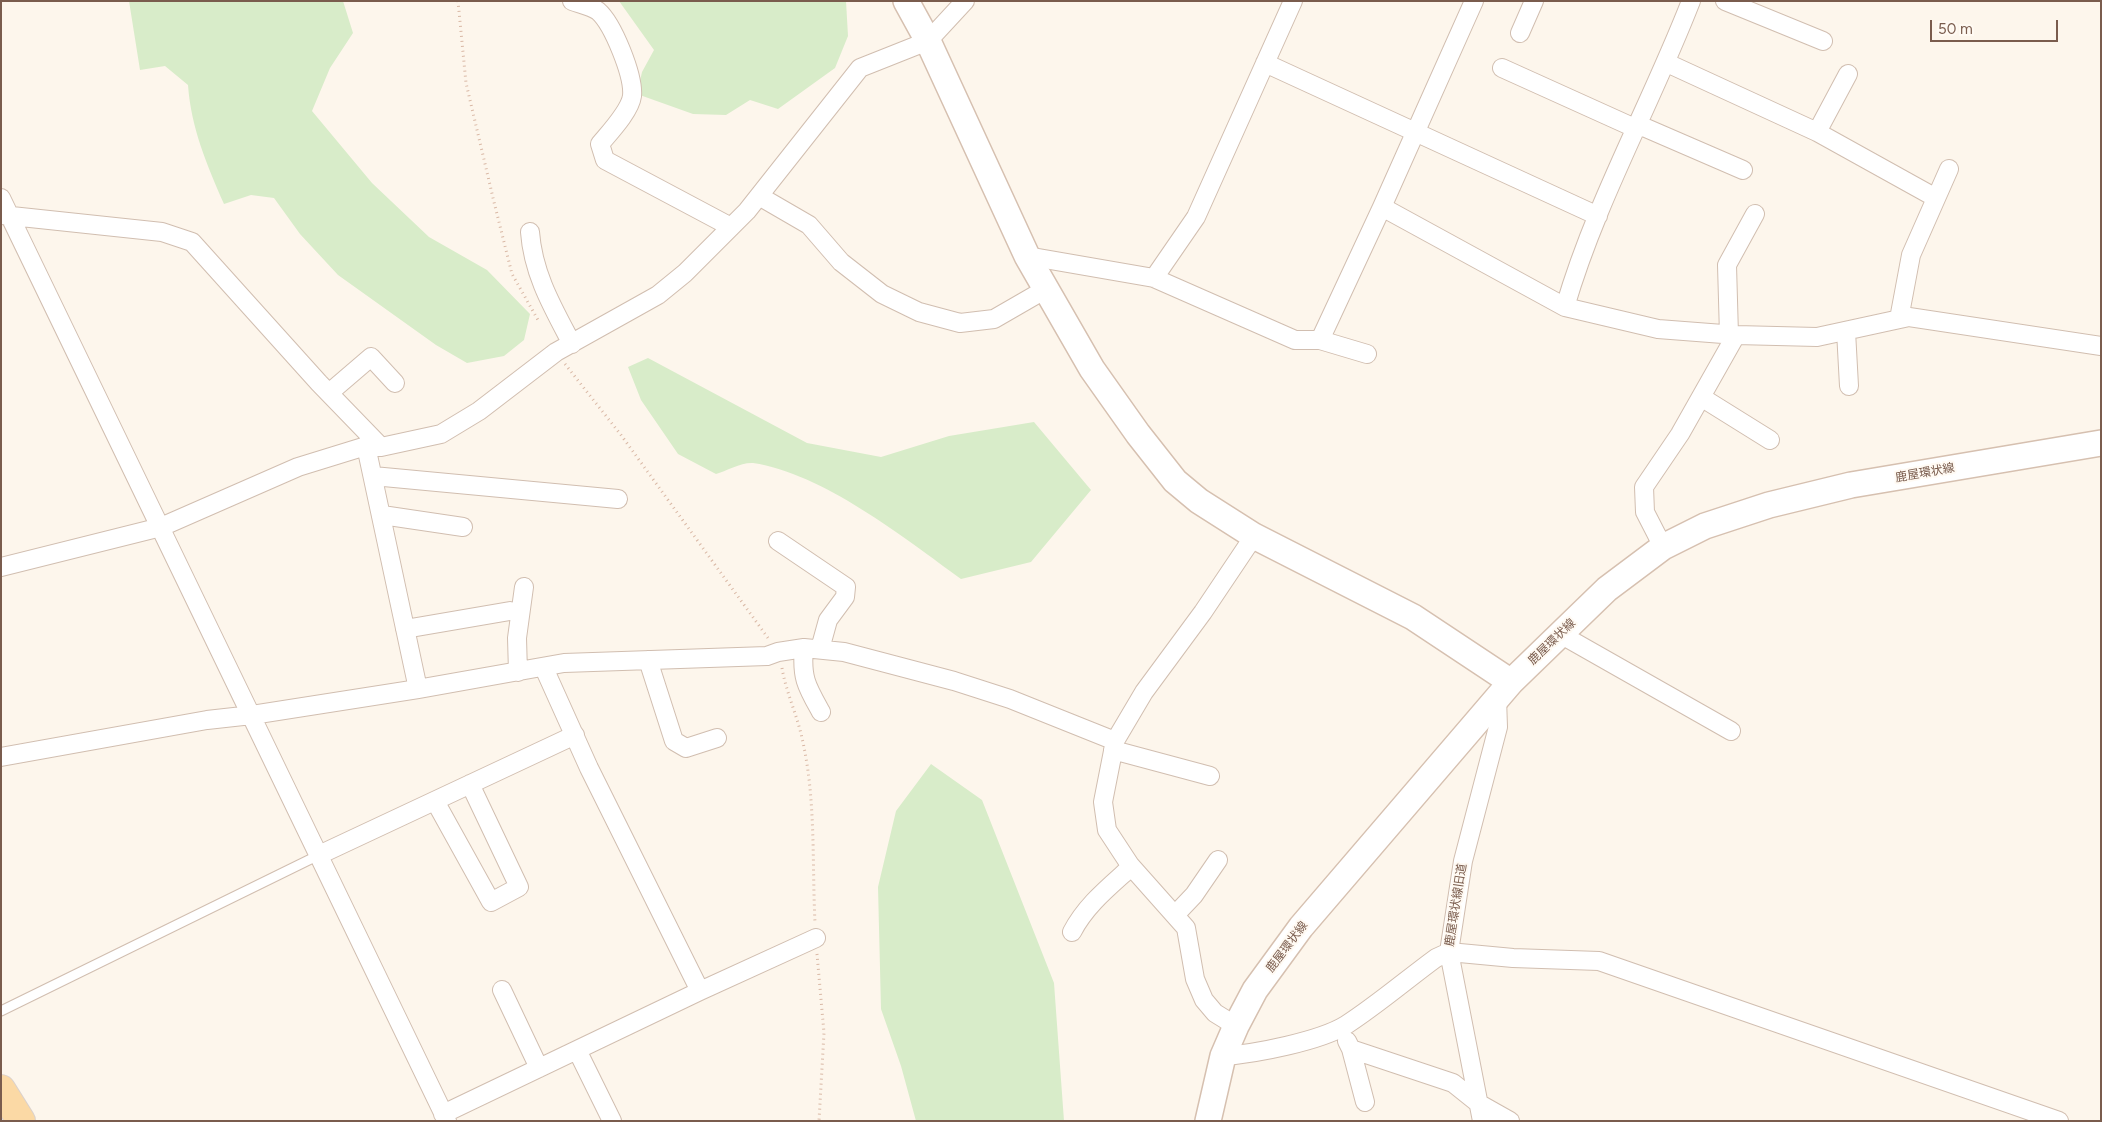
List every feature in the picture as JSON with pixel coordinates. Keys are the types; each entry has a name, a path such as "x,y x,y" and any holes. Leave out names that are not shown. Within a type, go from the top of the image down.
{"main road":[{"path":"906,1 928,41 1027,256 1092,369 1138,434 1175,481 1199,500 1254,536 1413,616 1504,690"},
{"name":"鹿屋環状線","path":"1208,1121 1223,1056 1236,1026 1255,990 1301,927 1504,690 1608,589 1663,547 1705,526 1769,505 1852,485 2101,443"},
{"path":"1,1089 21,1121"}],"street":[{"path":"572,1 598,11 611,31 630,71 632,97 618,123 600,144 604,160 731,227"},
{"path":"1,567 161,527 298,467 373,446 441,434 479,411 556,352 658,295 685,273 759,196 860,68 928,41 964,1"},
{"path":"1154,278 1196,217 1293,1"},
{"path":"1320,340 1474,1"},
{"path":"1520,33 1534,1"},
{"path":"1565,307 1598,216 1666,64 1691,1"},
{"path":"1725,1 1823,41"},
{"path":"1265,63 1598,216"},
{"path":"1666,64 1817,132 1936,198"},
{"path":"1502,68 1638,127 1737,162"},
{"path":"1817,132 1848,74"},
{"path":"1898,319 1911,255 1949,169"},
{"path":"759,196 809,224 841,262 882,294 919,312 960,323 994,320 1046,289"},
{"path":"1,198 6,215 161,527 445,1117 539,1068 816,938"},
{"path":"1382,207 1565,307 1658,329 1732,335 1817,336 1909,317 2101,346"},
{"path":"1663,547 1645,512 1644,487 1680,434 1732,335 1728,265 1755,214"},
{"path":"6,215 162,232 192,242 329,393 373,446 373,476 418,689"},
{"path":"530,232 531,248 542,289 572,344"},
{"path":"1027,256 1154,278 1295,340 1320,340 1367,354"},
{"path":"1846,330 1849,386"},
{"path":"329,393 371,357 395,383"},
{"path":"1701,397 1770,440"},
{"path":"373,476 618,499"},
{"path":"382,515 463,527"},
{"path":"1236,1026 1215,1013 1204,1000 1195,979 1186,928 1131,867 1107,830 1103,802 1114,745 1144,692 1203,612 1254,536"},
{"path":"778,541 846,587 845,597 828,620 802,666 804,682 821,712"},
{"path":"518,672 516,638 524,587"},
{"path":"405,629 510,611"},
{"path":"1560,634 1730,731"},
{"path":"1,756 207,720 252,715 418,689 564,663 767,656 778,652 812,648 844,652 954,681 1010,699 1114,745 1210,776"},
{"path":"648,660 674,741 686,748 717,738"},
{"path":"544,668 574,735 700,991"},
{"name":"鹿屋環状線旧道","path":"1223,1056 1251,1054 1322,1035 1339,1028 1436,958 1449,952 1463,861 1498,728 1504,690"},
{"path":"319,856 574,735"},
{"path":"436,801 491,902 519,887 470,784"},
{"path":"1174,916 1194,895 1218,860"},
{"path":"1072,932 1094,900 1131,867"},
{"path":"1482,1121 1449,952 1513,958 1599,961 2059,1121"},
{"path":"502,990 539,1068"},
{"path":"1339,1028 1352,1049 1365,1102"},
{"path":"1352,1049 1453,1083 1478,1103 1510,1121"},
{"path":"577,1050 612,1121"}],"lane":[{"path":"1,1011 319,856"}],"path":[{"path":"458,1 466,82 512,274 539,321"},
{"path":"556,352 621,435 778,652 784,683 802,738 808,772 812,822 816,938 824,1033 819,1121"}],"green space":[{"path":"129,1 343,1 353,33 330,68 312,111 372,183 429,237 487,270 530,314 524,340 504,356 467,363 436,345 338,275 300,234 274,198 251,195 224,204 196,131 188,85 165,66 140,70"},
{"path":"619,1 846,1 848,36 835,68 778,109 750,100 726,115 693,114 637,94 642,72 654,50"},
{"path":"648,358 807,443 881,457 949,436 1034,422 1091,490 1031,562 961,579 862,509 807,480 779,469 753,463 739,465 716,474 678,454 641,400 628,367"},
{"path":"931,764 982,800 1054,983 1064,1121 916,1121 901,1066 881,1009 878,887 896,811"}]}
